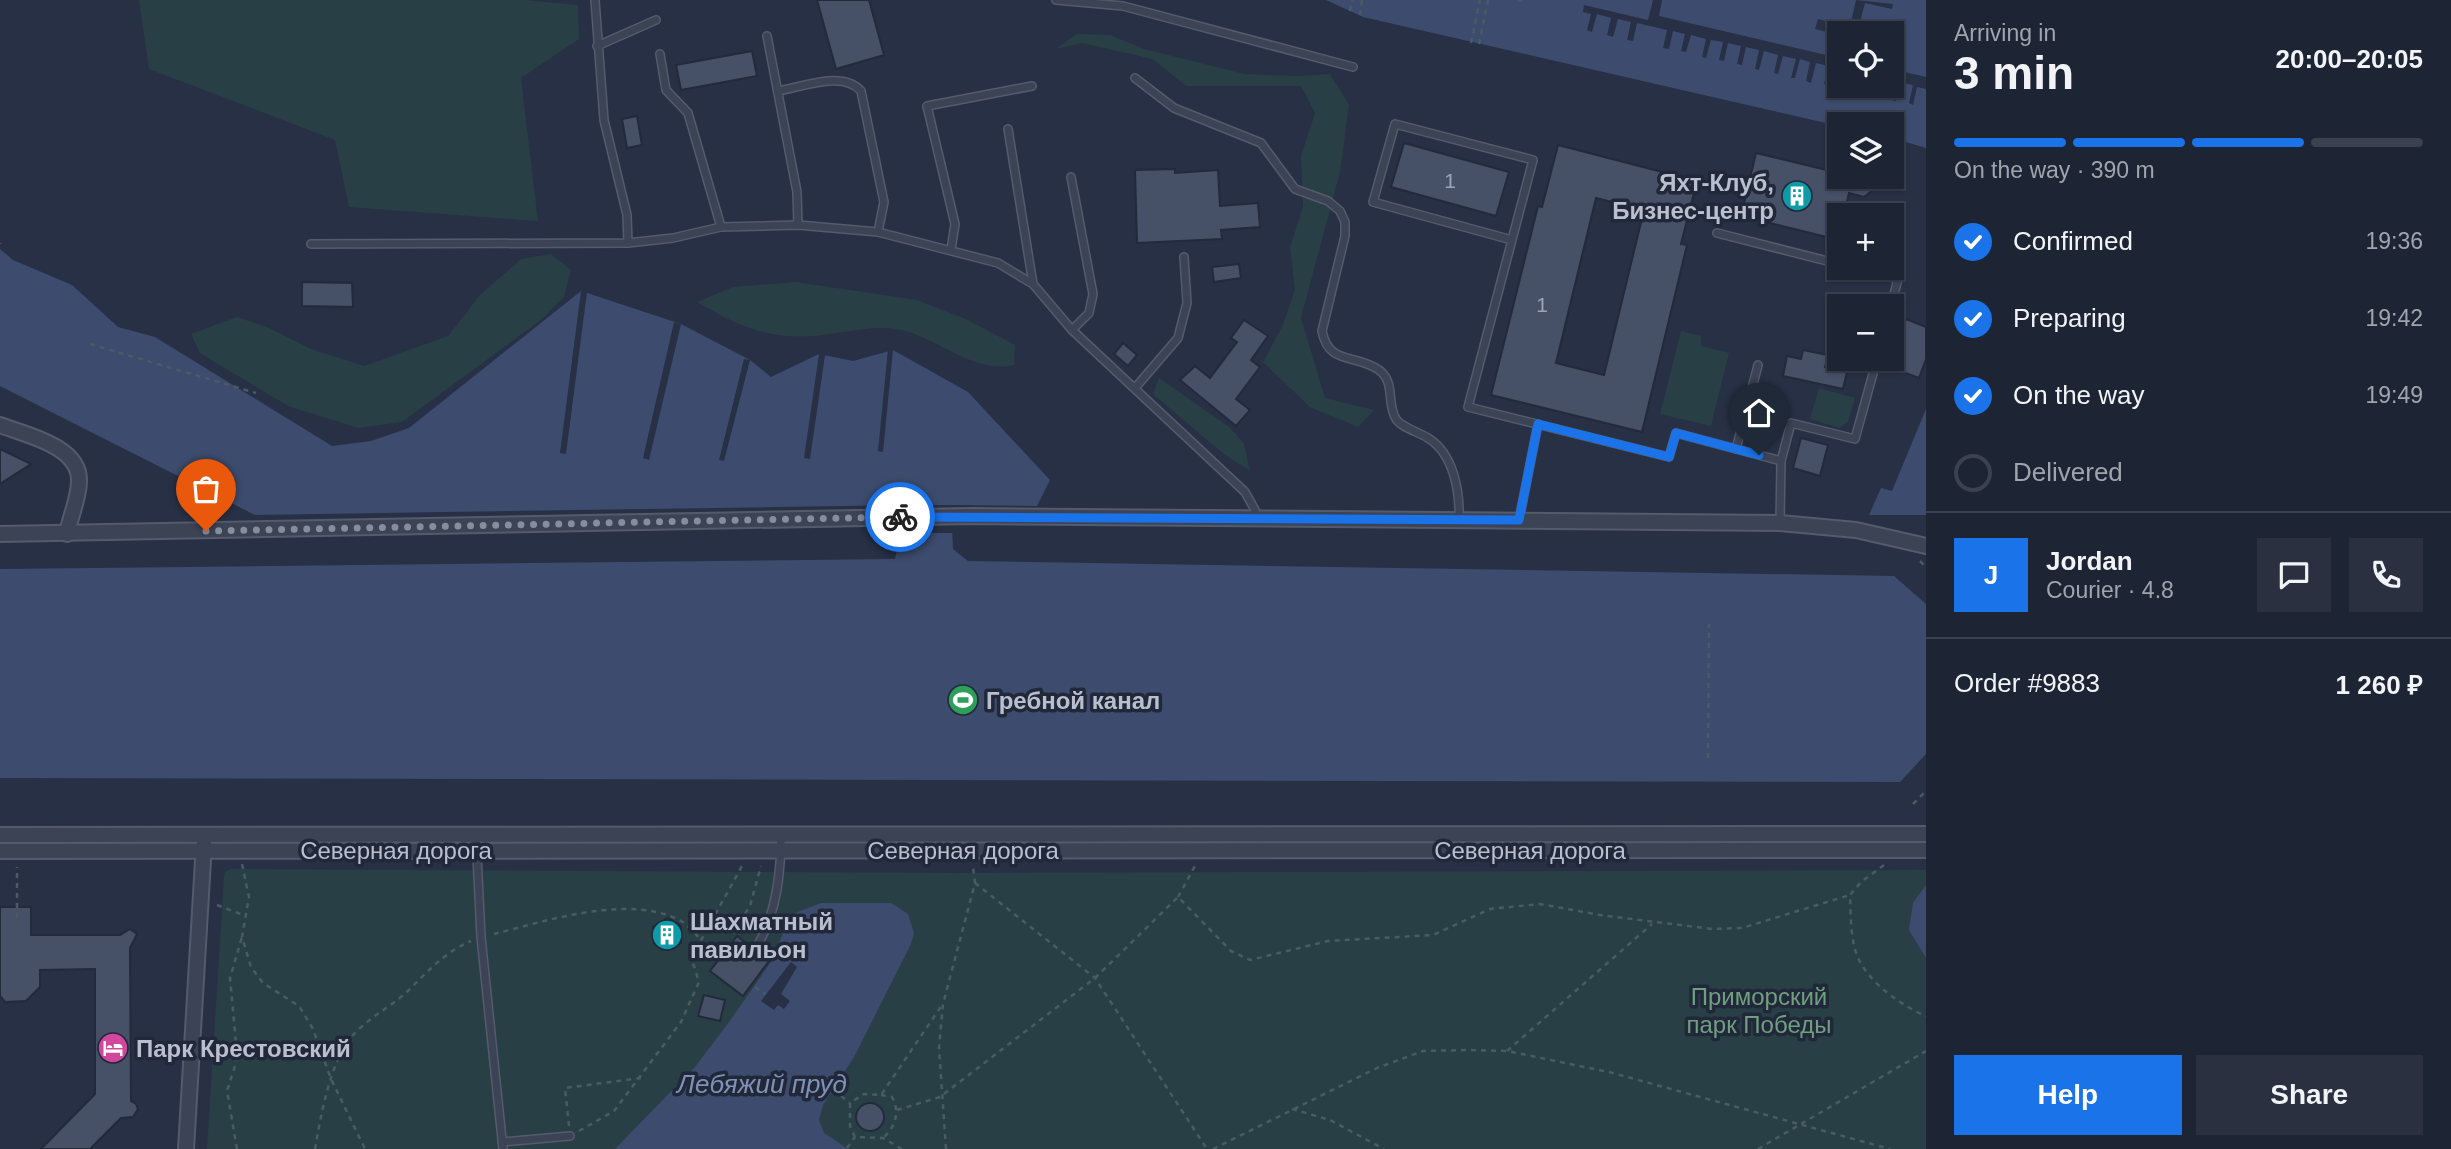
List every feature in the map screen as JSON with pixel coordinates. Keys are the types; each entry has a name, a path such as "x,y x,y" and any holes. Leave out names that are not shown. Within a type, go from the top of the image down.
{"street":[{"path":"0,425 69,456 78,470 79,483 67,534"},
{"path":"0,534 971,516 1780,523 1856,530 1926,546"},
{"name":"Северная дорога","path":"781,843 1926,834"},
{"name":"Северная дорога","path":"0,835 204,835 476,843"},
{"path":"186,1149 204,835"},
{"name":"Северная дорога","path":"0,850 204,850 476,843 781,843 1926,850"}],"lane":[{"path":"595,0 604,120 626,215 628,243"},
{"path":"1056,0 1123,6 1353,67"},
{"path":"597,46 656,19"},
{"path":"767,36 797,192 798,225"},
{"path":"660,54 666,90 688,113 721,226"},
{"path":"1135,78 1174,108 1261,143 1295,189 1328,201 1340,211 1345,222 1345,236 1322,331 1325,344 1333,354 1368,364 1381,372 1390,384 1392,412 1398,422 1431,440 1444,454 1458,490 1459,520"},
{"path":"778,91 841,80 853,82 861,91 884,202 878,232"},
{"path":"951,250 955,224 927,106 1032,86"},
{"path":"1511,240 1373,202 1395,124 1533,160 1468,407 1669,457 1676,433 1781,461"},
{"path":"1008,129 1033,284"},
{"path":"1071,177 1093,294 1090,313 1072,330"},
{"path":"312,244 628,243 673,239 721,226 798,225 878,232 998,263 1033,284 1072,330 1245,492 1255,510 1255,518"},
{"path":"1717,233 1827,261"},
{"path":"1135,387 1178,338 1187,303 1184,257"},
{"path":"1736,449 1758,365"},
{"path":"1780,523 1781,461 1791,423 1855,439 1874,371"},
{"path":"1519,520 1538,424"},
{"path":"476,843 481,937 503,1145 570,1136"},
{"path":"759,943 771,921 781,843"}],"path":[{"path":"1350,11 1352,0"},
{"path":"1360,15 1362,0"},
{"path":"1471,43 1480,0"},
{"path":"1479,44 1488,0"},
{"path":"90,344 256,393"},
{"path":"1708,758 1709,624"},
{"path":"1913,804 1926,791"},
{"path":"17,863 17,918"},
{"path":"237,1149 227,1091 236,1063 230,978 242,937 249,897 242,864"},
{"path":"946,1149 940,1097 939,1048 943,1004 975,883 973,865"},
{"path":"1178,897 1231,951 1250,960 1328,941 1433,935 1490,909 1540,904 1653,923 1712,929 1742,928 1850,895 1861,882 1884,865"},
{"path":"641,1078 565,1088 570,1136 614,1111 641,1078 681,1022 699,982 692,960 742,866"},
{"path":"711,922 737,926 750,906 761,866"},
{"path":"897,1110 940,1097 1095,978 1178,897 1195,866"},
{"path":"975,883 1095,978 1207,1149"},
{"path":"1850,895 1852,934 1859,960 1893,996 1926,1016"},
{"path":"216,905 246,916"},
{"path":"315,1149 331,1079 352,1036 456,948 481,937 598,908 665,914 683,922 701,940"},
{"path":"1507,1051 1653,923"},
{"path":"242,937 251,967 263,983 299,1006 313,1029 331,1079 365,1149"},
{"path":"755,987 765,994"},
{"path":"881,1095 943,1004"},
{"path":"1213,1149 1377,1069 1423,1051 1507,1051 1609,1072 1890,1149"},
{"path":"1758,1149 1926,1051"},
{"path":"833,1090 850,1103"},
{"path":"850,1103 864,1094 892,1097 897,1110 891,1131 883,1138"},
{"path":"850,1103 850,1126 855,1137"},
{"path":"1292,1109 1330,1120 1384,1149"},
{"path":"855,1137 883,1138 902,1149"},
{"path":"847,1148 855,1137"}],"green space":[{"path":"139,0 524,0 578,5 579,39 521,78 538,221 349,207 335,140 149,69"},
{"path":"1077,34 1110,35 1144,49 1245,74 1330,74 1349,105 1340,172 1301,318 1325,398 1374,410 1358,427 1310,407 1263,362 1282,327 1295,290 1290,247 1303,207 1301,156 1315,113 1301,86 1186,86 1153,59 1082,43 1055,49"},
{"path":"551,254 571,270 564,297 541,320 402,422 358,428 288,406 200,353 191,334 237,317 269,328 311,349 364,366 448,336 480,295 521,259"},
{"path":"796,282 917,300 968,320 1015,345 1014,365 1001,367 974,361 922,337 897,329 873,328 813,336 766,333 738,324 697,302 733,287"},
{"path":"1681,331 1701,336 1701,346 1729,353 1711,426 1660,414"},
{"path":"1159,378 1229,427 1244,444 1250,471 1225,455 1153,394"},
{"path":"1819,388 1855,398 1848,422 1839,428 1810,419"},
{"name":"Приморский парк Победы","path":"231,869 965,873 1926,870 1926,1149 207,1149 224,878 225,872"}],"water":[{"path":"1326,0 1926,0 1926,148 1904,142 1904,112 1827,112 1827,123 1363,17"},
{"name":"Гребной канал","path":"0,249 13,260 72,285 118,327 155,337 332,446 371,441 409,428 581,291 681,324 750,360 771,377 819,354 853,361 893,350 968,392 1050,480 1037,506 951,505 953,549 968,561 1894,576 1926,604 1926,754 1900,782 0,778 0,569 895,559 901,531 902,505 255,515 0,386"},
{"path":"1926,409 1926,515 1869,515 1881,488 1892,491"},
{"path":"1926,885 1926,958 1909,930 1913,903"},
{"name":"Лебяжий пруд","path":"821,903 891,903 908,914 914,933 854,1057 823,1105 819,1120 824,1133 848,1149 615,1149 695,1067 729,1022 773,959 790,915"}],"pier":[{"path":"1653,0 1662,0 1659,16 1827,55 1827,66 1816,63 1811,83 1806,81 1810,62 1800,59 1795,78 1791,78 1796,59 1783,56 1778,74 1774,73 1778,55 1764,51 1759,70 1755,69 1759,50 1746,47 1742,65 1737,64 1741,46 1728,43 1724,61 1719,60 1723,42 1711,40 1706,58 1702,57 1706,39 1691,35 1686,52 1681,51 1685,34 1673,31 1669,49 1663,48 1667,30 1637,23 1633,41 1627,40 1631,22 1618,19 1613,37 1607,35 1611,18 1597,14 1592,32 1587,30 1591,14 1583,12 1584,5 1648,20"},
{"path":"1856,0 1893,4 1892,9 1865,3 1860,21 1851,21"},
{"path":"1818,19 1827,21 1827,32 1815,29"},
{"path":"1904,72 1926,77 1926,89 1917,87 1913,105 1909,103 1913,85 1904,84"},
{"path":"581,291 587,292 566,454 560,453"},
{"path":"674,322 681,324 649,460 643,458"},
{"path":"888,349 893,350 883,452 878,451"},
{"path":"819,354 825,355 810,459 804,458"},
{"path":"744,359 750,360 724,461 719,460"},
{"path":"883,505 971,505 971,509 954,508 955,533 897,533 898,508 883,509"},
{"path":"791,962 797,967 781,994 790,1001 784,1009 778,1005 774,1010 761,1001"}],"building":[{"path":"817,0 869,0 884,55 836,69"},
{"path":"752,51 757,76 681,90 676,65"},
{"path":"637,116 642,145 627,148 622,119"},
{"path":"1404,143 1509,172 1496,216 1391,187"},
{"path":"1558,145 1697,181 1681,244 1687,245 1642,432 1491,395 1538,206 1542,207","holes":["1596,198 1644,210 1604,375 1556,363"]},
{"name":"Яхт-Клуб, Бизнес-центр","path":"1756,153 1827,170 1827,189 1873,190 1864,197 1849,193 1847,203 1827,203 1827,237 1741,216"},
{"path":"1175,169 1175,173 1218,170 1220,206 1258,203 1260,227 1221,230 1222,239 1137,243 1135,170"},
{"path":"1239,264 1241,278 1214,282 1212,267"},
{"path":"302,282 352,283 353,307 302,306"},
{"path":"1906,319 1926,327 1926,359 1919,378 1900,371 1904,371"},
{"path":"1244,320 1268,336 1251,360 1260,367 1236,399 1250,410 1236,426 1180,380 1195,366 1210,378 1237,342 1231,338"},
{"path":"1123,343 1137,355 1128,366 1114,354"},
{"path":"1803,350 1827,355 1827,371 1847,372 1843,389 1783,376 1787,356 1801,359"},
{"path":"1801,438 1828,445 1820,476 1793,468"},
{"path":"0,449 31,464 0,484"},
{"name":"Парк Крестовский","path":"0,907 31,907 31,935 120,935 130,929 137,934 130,948 131,1101 138,1109 133,1117 121,1118 90,1149 41,1149 95,1094 95,969 40,970 40,987 26,1001 5,1002 0,996"},
{"name":"Шахматный павильон","path":"668,918 681,926 681,943 668,950 654,943 653,927"},
{"path":"737,936 769,961 743,996 710,971"},
{"path":"704,995 725,1000 720,1021 698,1016"},
{"path":"870,1103 880,1107 884,1117 880,1127 870,1131 860,1127 856,1117 860,1107"}],"way so far":[{"path":"206,531 900,517"}],"place":[{"name":"Яхт-Клуб, Бизнес-центр","path":"1797,196"},
{"name":"Гребной канал","path":"963,700"},
{"name":"Шахматный павильон","path":"667,935"},
{"name":"Парк Крестовский","path":"113,1048"}],"route":[{"path":"900,517 1519,520 1538,424 1669,457 1676,433 1759,455"}]}
